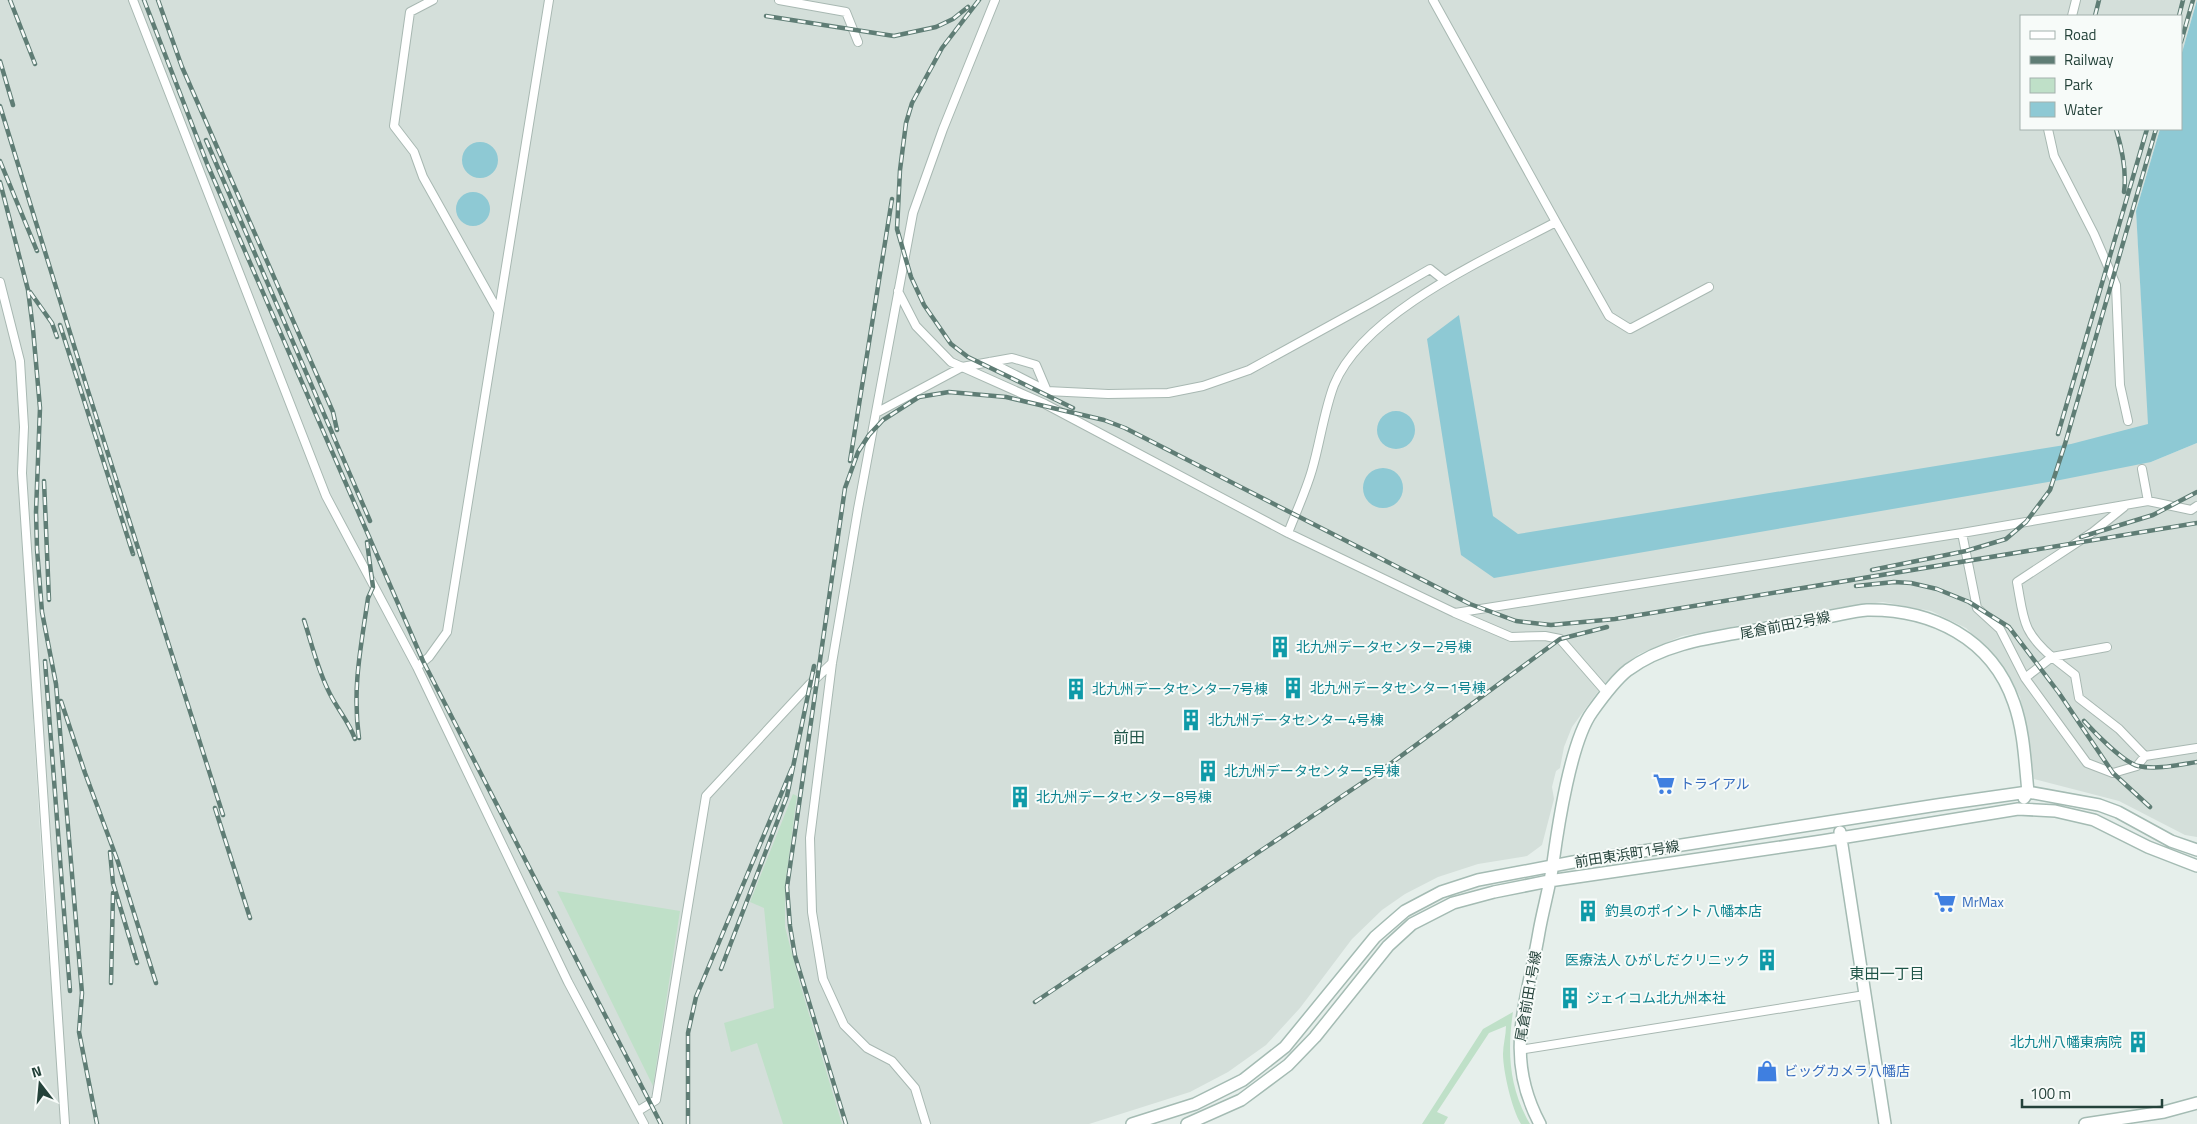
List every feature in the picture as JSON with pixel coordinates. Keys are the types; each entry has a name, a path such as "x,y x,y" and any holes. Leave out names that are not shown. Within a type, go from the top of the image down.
{"street":[{"path":"133,0 326,496 417,666 568,982 644,1124"},
{"path":"433,0 410,12 394,126 414,152 423,177 498,311"},
{"path":"417,666 429,657 447,632 549,0"},
{"path":"778,0 846,12 858,42"},
{"path":"926,1124 915,1088 892,1062 867,1048 844,1025 823,979 812,912 810,838 832,663 913,213 943,129 995,0"},
{"path":"1433,0 1609,316 1630,329 1709,287"},
{"path":"2072,15 2076,0"},
{"path":"2048,130 2054,156 2094,234 2116,286 2120,385 2128,421"},
{"path":"1288,534 1312,472 1334,386 1350,356 1373,331 1445,281 1556,222"},
{"path":"990,362 1047,391 1108,394 1168,393 1203,386 1249,370 1430,269 1445,281"},
{"path":"0,282 20,361 24,427 22,473 65,1124"},
{"path":"898,291 916,326 951,362 1054,408 1288,534 1455,613 1511,637 1545,636 1560,639 1607,693"},
{"path":"876,413 962,367 1012,358 1036,365 1047,391"},
{"path":"2142,469 2148,501"},
{"path":"1455,613 1962,533 2148,501 2195,509"},
{"path":"2126,505 2094,532 2017,582 2026,629 2041,647 2075,675 2079,698 2119,729 2145,756"},
{"path":"1962,533 1977,608 2000,629 2025,678 2087,763 2113,772 2137,766 2145,756 2197,748"},
{"name":"尾倉前田2号線","path":"1552,866 1556,839 1579,741 1590,714 1626,672 1648,658 1686,643 1864,610 1900,611 1922,616 1952,628 1974,644 2004,681 2014,703 2020,731 2028,792"},
{"path":"2025,678 2052,657 2107,647"},
{"path":"638,1111 656,1100 706,796 810,684 832,663"},
{"path":"2018,809 2028,792"},
{"name":"前田東浜町1号線","path":"1132,1124 1194,1104 1244,1080 1285,1047 1375,937 1405,910 1450,889 1478,880 1552,866 1990,796 2028,792 2099,805 2130,818 2171,841 2197,850"},
{"name":"前田東浜町1号線","path":"1187,1124 1241,1100 1288,1065 1315,1037 1388,946 1412,924 1453,903 1494,892 1548,881 2018,809 2055,811 2094,820 2148,847 2197,866"},
{"path":"1838,821 1885,1124"},
{"name":"尾倉前田1号線","path":"1540,1124 1531,1108 1524,1085 1519,1050 1525,1002 1552,866"},
{"path":"1519,1050 1865,995"},
{"path":"2085,1124 2164,1112 2197,1103"}],"shaded area":[{"path":"0,0 2197,0 2182,52 2182,15 2020,15 2020,130 2160,130 2136,211 2151,462 2197,443 2197,837 2185,835 2119,801 2034,779 2027,728 2020,697 2008,674 1990,651 1966,628 1931,611 1883,602 1823,610 1682,636 1639,654 1615,673 1602,686 1572,727 1564,747 1560,768 1556,771 1552,787 1554,799 1542,845 1527,856 1478,864 1438,877 1405,894 1382,910 1352,939 1300,1008 1266,1045 1228,1072 1190,1092 1089,1124 0,1124","holes":["33,719 34,719 54,1023 44,895"]}],"green space":[{"path":"793,794 797,796 785,885 785,927 842,1124 783,1124 757,1043 731,1052 724,1023 774,1008 764,908 750,902"},
{"path":"557,891 680,911 653,1086"},
{"path":"1513,1012 1510,1041 1511,1070 1518,1097 1530,1124 1521,1124 1514,1110 1509,1090 1503,1054 1506,1026 1489,1033 1437,1112 1448,1117 1444,1124 1422,1124 1483,1029"}],"water":[{"path":"2197,0 2197,443 2151,462 2060,480 1494,578 1461,555 1427,339 1459,315 1493,516 1518,534 2071,444 2148,424 2136,211 2160,130 2182,130 2182,52"},
{"path":"480,142 487,143 493,147 497,153 497,167 493,173 487,177 480,178 473,177 467,173 463,167 462,160 463,153 467,147 473,143"},
{"path":"473,192 480,193 485,197 489,202 489,216 485,221 480,225 473,226 466,225 461,221 457,216 456,209 457,202 461,197 466,193"},
{"path":"1396,411 1409,417 1415,430 1409,443 1396,449 1383,443 1377,430 1383,417"},
{"path":"1387,468 1394,471 1400,477 1403,488 1402,496 1394,505 1387,508 1379,508 1372,505 1364,496 1363,484 1366,477 1375,469"}],"railway":[{"path":"10,0 35,64"},
{"path":"144,0 208,166 423,661 661,1124"},
{"path":"158,0 182,67 333,412 337,430"},
{"path":"979,0 942,48 912,103 906,123 900,170 897,229 911,277 924,305 951,344 968,357 1073,408"},
{"path":"2095,15 2099,0"},
{"path":"2179,15 2183,0"},
{"path":"2182,38 2193,0"},
{"path":"766,16 894,36 936,27 953,19 968,7"},
{"path":"0,61 13,105"},
{"path":"0,106 88,391 223,815"},
{"path":"2116,130 2125,176 2124,192"},
{"path":"2058,434 2147,130"},
{"path":"1872,570 1966,551 2006,539 2026,522 2050,490 2156,130"},
{"path":"206,140 370,521"},
{"path":"0,161 37,251"},
{"path":"0,182 28,290 33,329 40,408 36,512 42,612 56,684 82,993 79,1032 97,1124"},
{"path":"850,461 892,199"},
{"path":"30,292 52,323 57,337"},
{"path":"60,325 133,554"},
{"path":"846,1124 795,956 790,926 787,887 845,488 858,452 869,435 883,420 919,397 949,392 1006,397 1104,420 1125,428 1470,604 1516,621 1551,625 1615,619 2197,523"},
{"path":"44,481 49,600"},
{"path":"2081,537 2153,515 2197,492"},
{"path":"359,738 356,702 358,668 368,598 373,587 367,542"},
{"path":"1856,586 1894,582 1911,583 1937,589 1969,602 2009,627 2059,693 2113,773 2150,807"},
{"path":"304,620 326,685 355,739"},
{"path":"1035,1002 1390,764 1560,639 1607,627"},
{"path":"45,661 70,991"},
{"path":"721,969 787,796 814,666"},
{"path":"61,701 118,862 156,983"},
{"path":"2084,721 2117,753 2132,764 2145,767 2160,767 2197,762"},
{"path":"688,1124 688,1033 696,997 792,768"},
{"path":"215,808 250,918"},
{"path":"110,852 113,883 137,963"},
{"path":"111,983 113,893"}],"place":[{"name":"北九州データセンター2号棟","path":"1280,647"},
{"name":"北九州データセンター1号棟","path":"1293,688"},
{"name":"北九州データセンター7号棟","path":"1076,689"},
{"name":"北九州データセンター4号棟","path":"1191,720"},
{"name":"北九州データセンター5号棟","path":"1208,771"},
{"name":"トライアル","path":"1664,784"},
{"name":"北九州データセンター8号棟","path":"1020,797"},
{"name":"MrMax","path":"1945,902"},
{"name":"釣具のポイント 八幡本店","path":"1588,911"},
{"name":"医療法人 ひがしだクリニック","path":"1767,960"},
{"name":"ジェイコム北九州本社","path":"1570,998"},
{"name":"北九州八幡東病院","path":"2138,1042"},
{"name":"ビッグカメラ八幡店","path":"1767,1071"}],"district":[{"name":"前田","path":"1129,737"},
{"name":"東田一丁目","path":"1887,974"}]}
